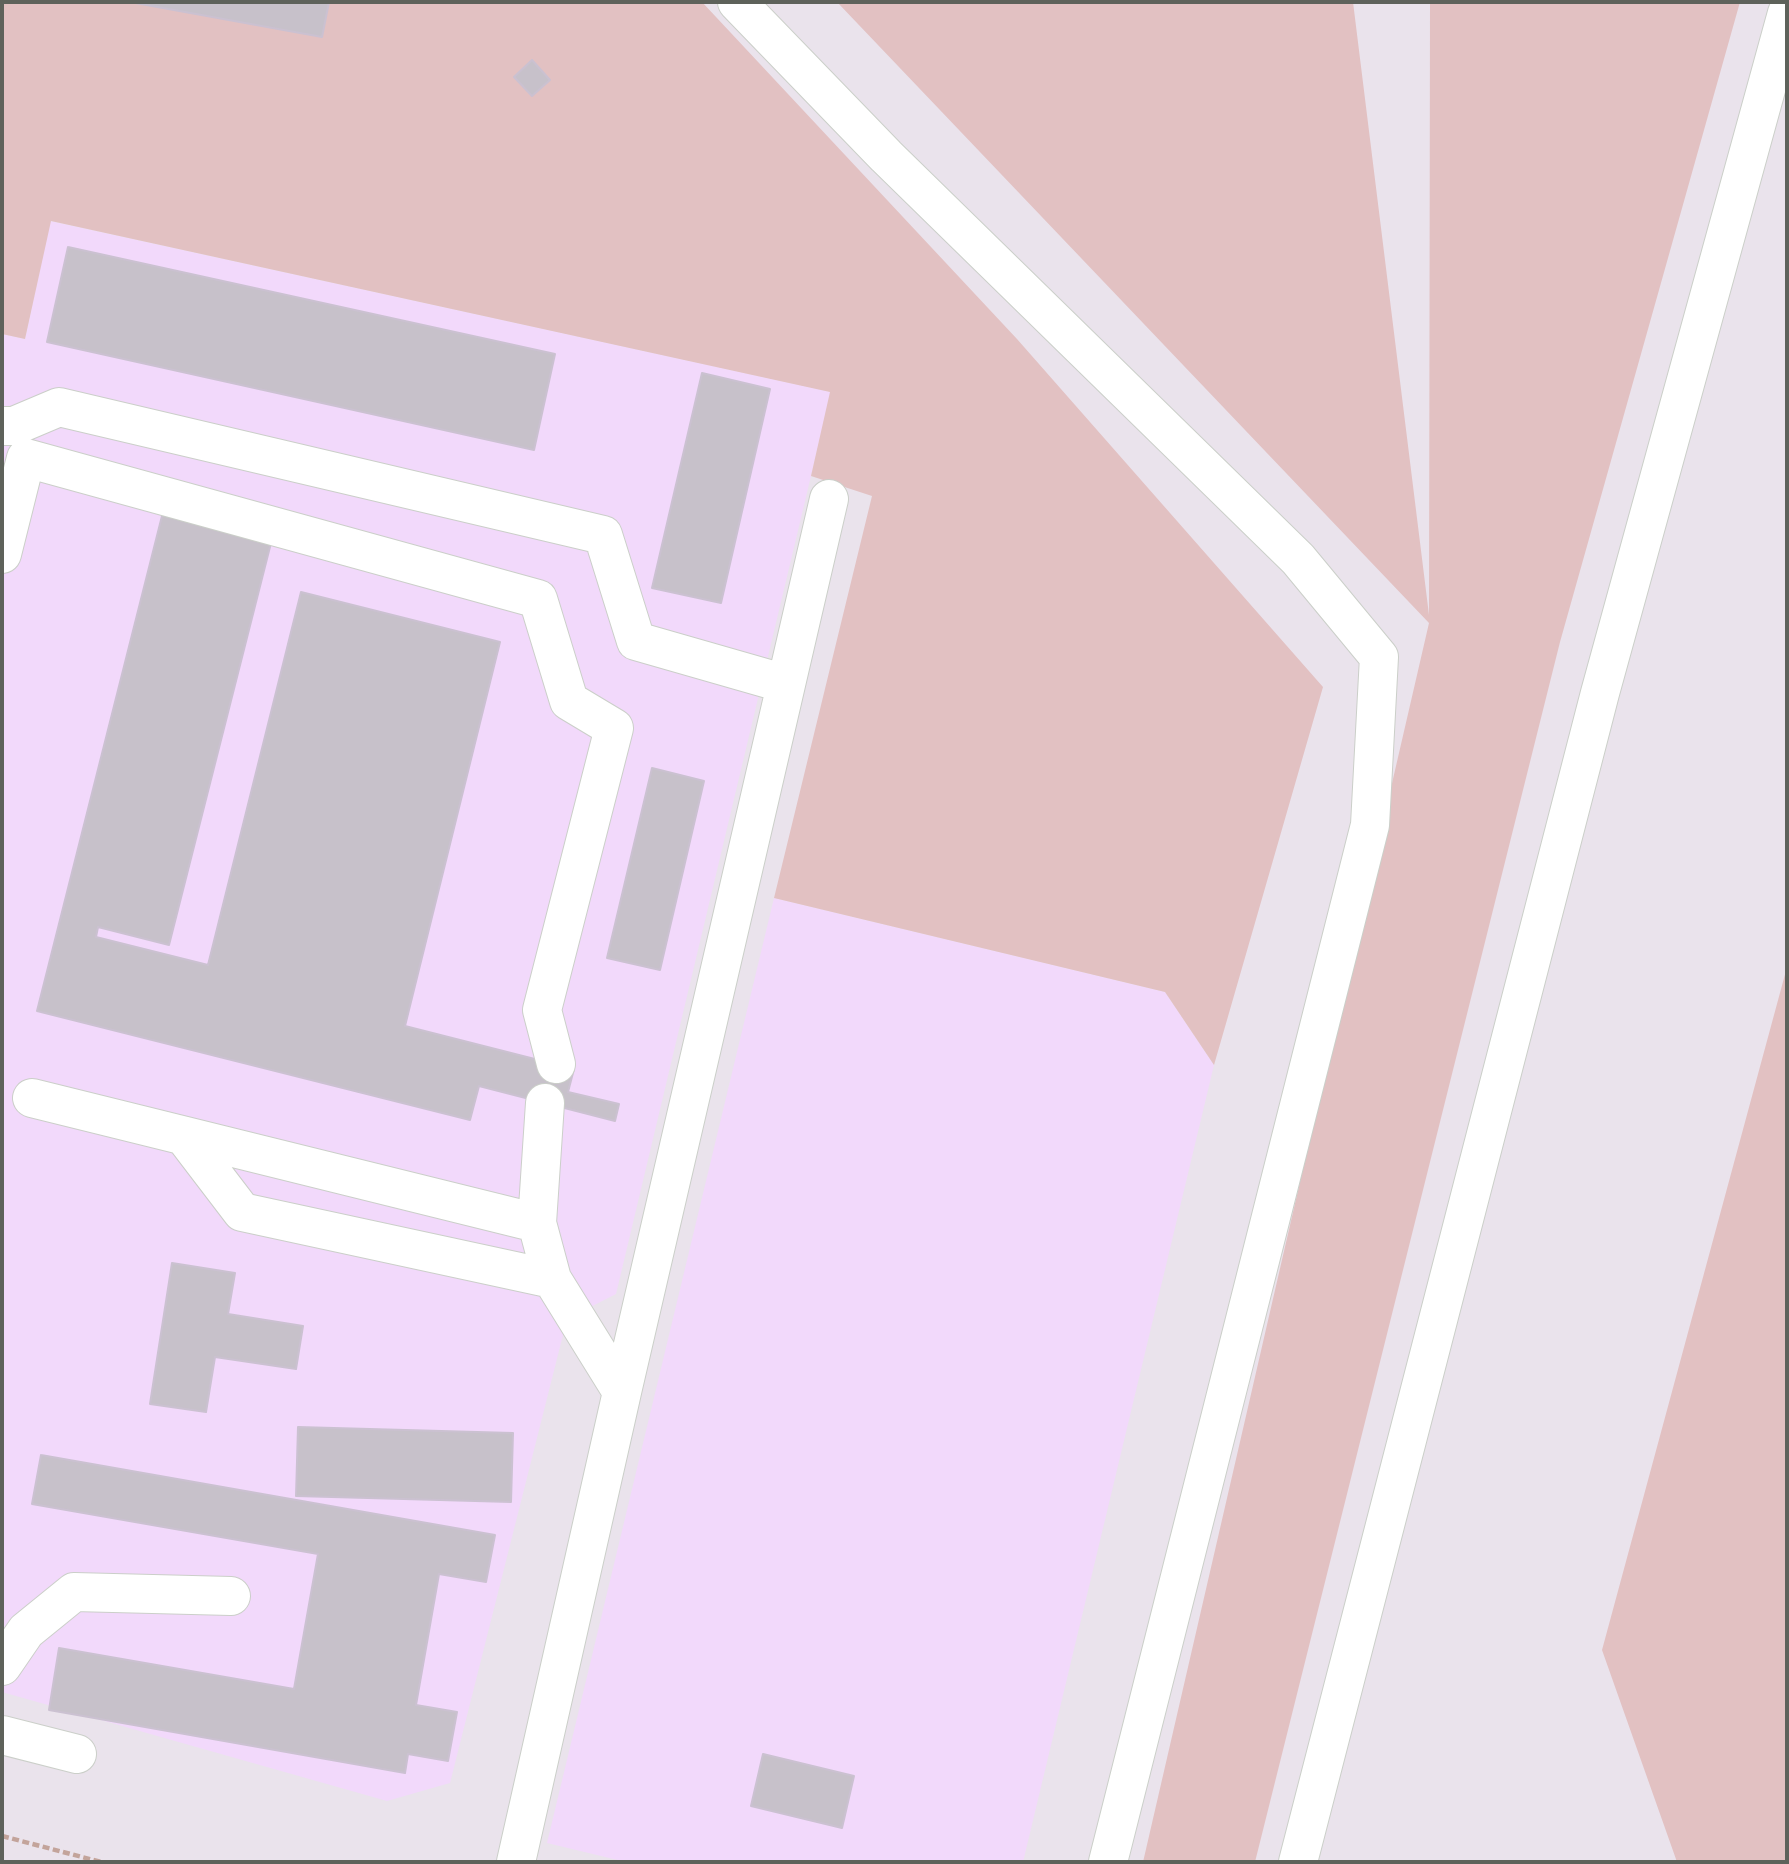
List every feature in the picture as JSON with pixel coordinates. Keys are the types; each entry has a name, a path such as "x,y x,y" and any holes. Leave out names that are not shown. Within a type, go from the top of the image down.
{"street":[{"path":"737,2 886,156 1298,559 1379,657 1370,825 1108,1862"},
{"path":"1298,1862 1600,693 1787,13"},
{"path":"2,426 14,426 59,407 603,535 636,641 786,684"},
{"path":"2,554 26,458 538,599 569,701 614,728 542,1010 556,1063"},
{"path":"516,1862 829,499"},
{"path":"32,1098 537,1223"},
{"path":"545,1103 537,1223 552,1279 622,1392"},
{"path":"184,1136 242,1212 552,1279"},
{"path":"2,1666 26,1631 74,1592 232,1595"},
{"path":"2,1735 77,1754"}],"path":[{"path":"2,1836 100,1862"}],"shaded area":[{"path":"2,2 702,2 1017,339 1323,687 1214,1065 1165,992 774,898 872,496 811,476 830,392 51,221 25,339 2,334"},
{"path":"837,2 1353,2 1429,615 1430,2 1740,2 1560,642 1255,1862 1143,1862 1429,623"},
{"path":"50,221 831,392 616,1294 567,1319 450,1783 387,1801 2,1692 2,334 25,339"},
{"path":"774,898 1165,992 1214,1065 1023,1862 626,1862 547,1843"},
{"path":"1787,967 1787,1862 1677,1862 1602,1650"}],"building":[{"path":"130,2 329,2 322,37"},
{"path":"532,60 550,80 532,96 514,77"},
{"path":"68,247 555,354 534,450 47,342"},
{"path":"702,373 770,389 721,603 652,588"},
{"path":"163,512 272,539 169,945 98,927 96,937 208,965 301,592 500,642 405,1026 574,1069 568,1092 619,1104 615,1121 479,1086 470,1120 37,1011"},
{"path":"652,768 704,781 660,970 607,958"},
{"path":"172,1263 235,1273 228,1314 303,1326 296,1369 215,1357 206,1412 150,1404"},
{"path":"298,1427 513,1433 511,1502 296,1496"},
{"path":"41,1455 495,1535 486,1582 439,1574 416,1705 457,1712 448,1761 408,1754 405,1773 49,1710 59,1648 294,1689 318,1554 32,1504"},
{"path":"763,1754 854,1776 842,1828 751,1806"}]}
